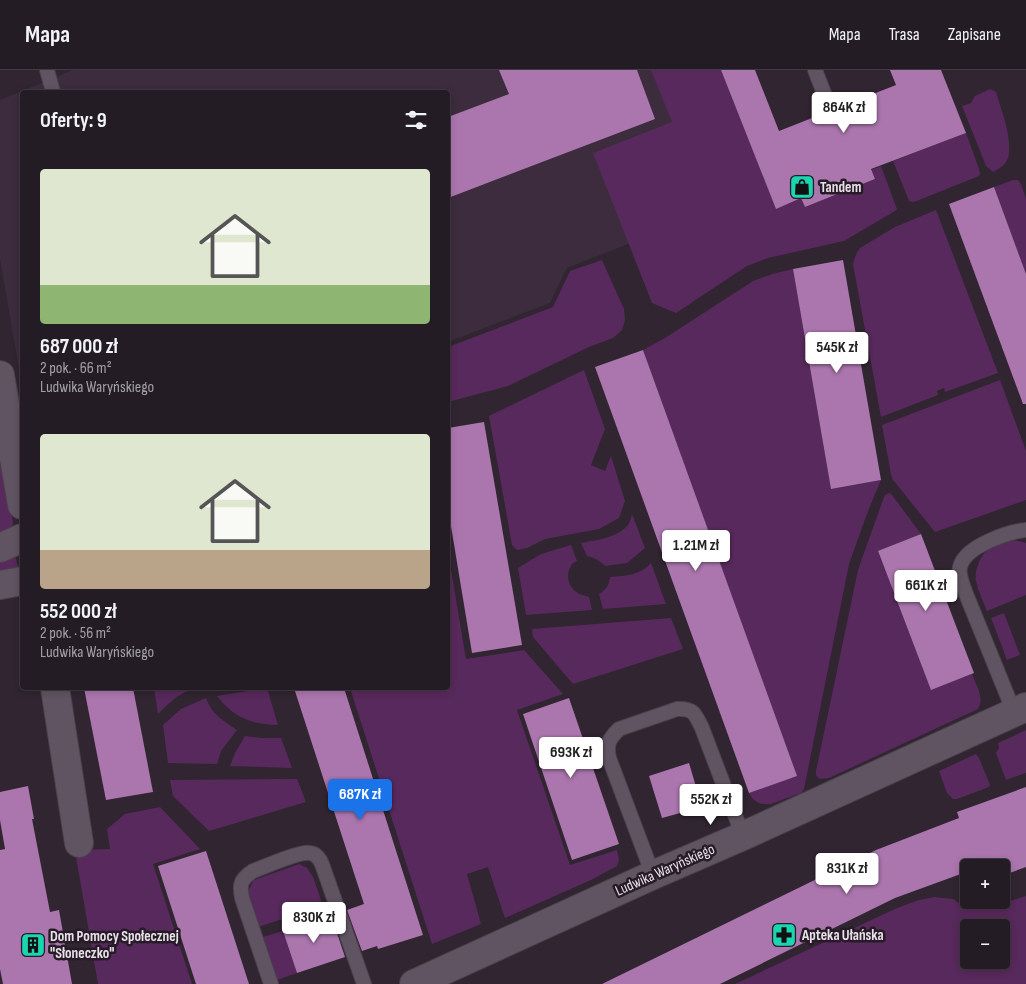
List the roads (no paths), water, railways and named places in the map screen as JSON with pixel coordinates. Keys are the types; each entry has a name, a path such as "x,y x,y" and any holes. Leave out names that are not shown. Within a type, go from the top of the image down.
{"street":[{"path":"0,375 20,493"},
{"path":"0,548 20,539"},
{"path":"0,586 20,581"},
{"path":"54,690 79,843"},
{"name":"Ludwika Waryńskiego","path":"414,984 1020,709"}],"lane":[{"path":"47,70 52,90"},
{"path":"815,70 827,101"},
{"path":"1020,709 966,594 960,567 964,560 980,545 1015,531 1026,530"},
{"path":"653,875 609,758 607,749 612,736 619,729 677,709 686,709 693,712 702,728 743,836"},
{"path":"271,984 242,898 241,883 253,871 302,853 311,853 317,856 323,867 364,984"}],"place":[{"name":"Tandem","path":"802,187"},
{"name":"Apteka Ułańska","path":"784,935"},
{"name":"Dom Pomocy Społecznej \"Słoneczko\"","path":"33,945"}]}
